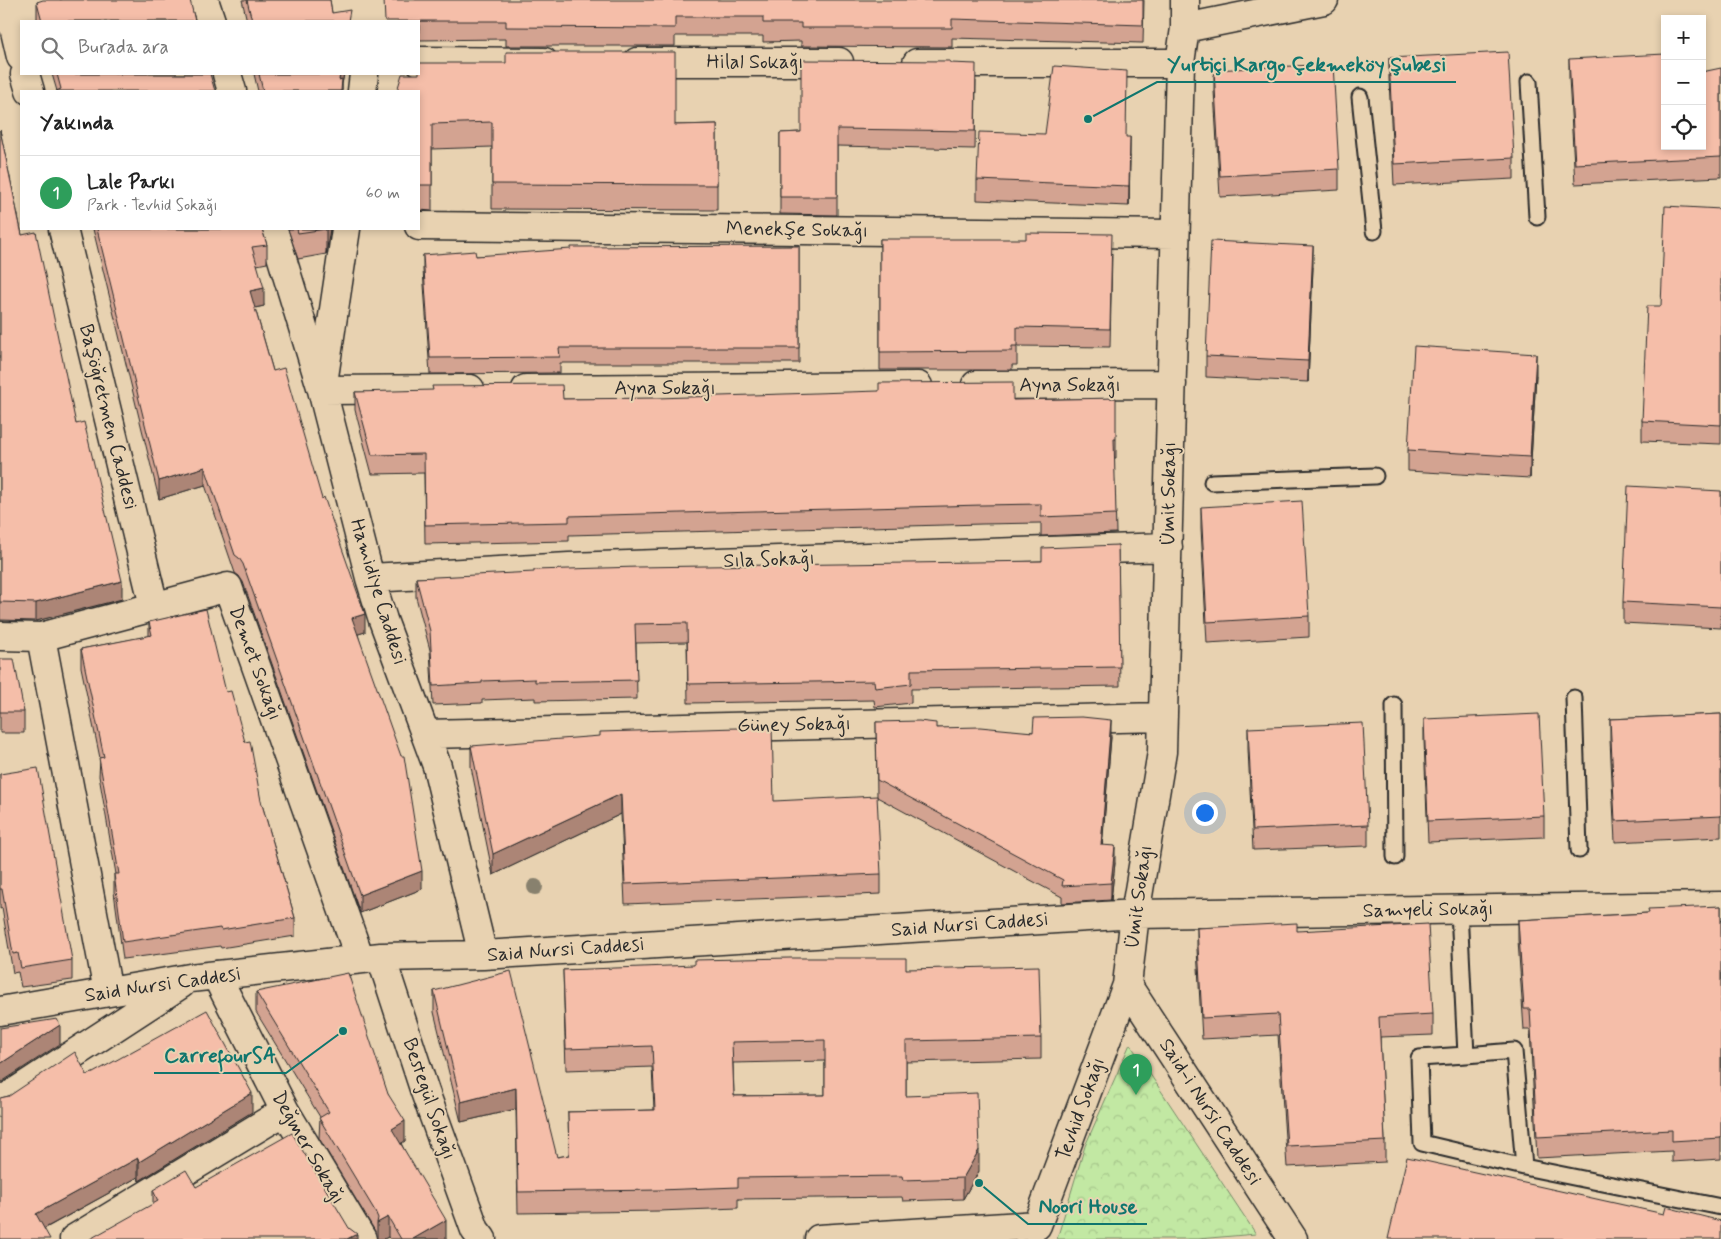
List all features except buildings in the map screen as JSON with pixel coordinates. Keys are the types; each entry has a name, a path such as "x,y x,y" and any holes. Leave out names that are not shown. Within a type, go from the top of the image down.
{"street":[{"path":"20,53 5,11 46,0"},
{"path":"204,0 211,20"},
{"name":"Ümit Sokağı","path":"1127,985 1134,914 1162,752 1180,63 1185,28 1185,0"},
{"path":"1185,28 1324,0"},
{"path":"420,61 567,62"},
{"name":"Hilal Sokağı","path":"617,62 864,62"},
{"path":"894,62 1180,63"},
{"path":"25,75 30,90"},
{"path":"227,75 232,90"},
{"path":"362,90 364,75"},
{"name":"Menekşe Sokağı","path":"420,226 1175,234"},
{"name":"Başöğretmen Caddesi","path":"63,230 154,606"},
{"name":"Hamidiye Caddesi","path":"273,230 322,390 370,578 383,620 437,766 483,955"},
{"path":"322,390 346,230"},
{"name":"Ayna Sokağı","path":"322,390 1172,384"},
{"name":"Sıla Sokağı","path":"370,578 569,567 1168,547"},
{"name":"Demet Sokağı","path":"0,636 41,636 228,587 370,958"},
{"path":"41,636 108,992"},
{"name":"Güney Sokağı","path":"425,734 1163,717"},
{"name":"Samyeli Sokağı","path":"1134,914 1721,906"},
{"name":"Said Nursi Caddesi","path":"0,1011 203,977 370,958 483,955 1134,914"},
{"name":"Bestegül Sokağı","path":"370,958 424,1092 475,1230 482,1239"},
{"path":"0,1102 203,977"},
{"name":"Değmer Sokağı","path":"203,977 362,1239"},
{"name":"Tevhid Sokağı","path":"819,1239 1037,1225 1127,985"},
{"name":"Said-i Nursi Caddesi","path":"1127,985 1293,1239"},
{"path":"74,1239 285,1111"}],"lane":[{"path":"1529,82 1537,217"},
{"path":"1360,97 1374,231"},
{"path":"1212,482 1375,476"},
{"path":"1574,698 1579,850"},
{"path":"1394,705 1395,857"},
{"path":"1459,910 1466,1055"},
{"path":"1524,1167 1514,1051 1420,1058 1422,1143 1524,1167 1721,1207"}],"green space":[{"path":"1130,1044 1256,1234 1198,1239 1057,1239 1085,1146"}],"place":[{"name":"Yurtiçi Kargo Çekmeköy Şubesi","path":"1088,119"},
{"name":"CarrefourSA","path":"343,1031"},
{"name":"Lale Parkı","path":"1136,1095"},
{"name":"Noori House","path":"979,1183"}]}
